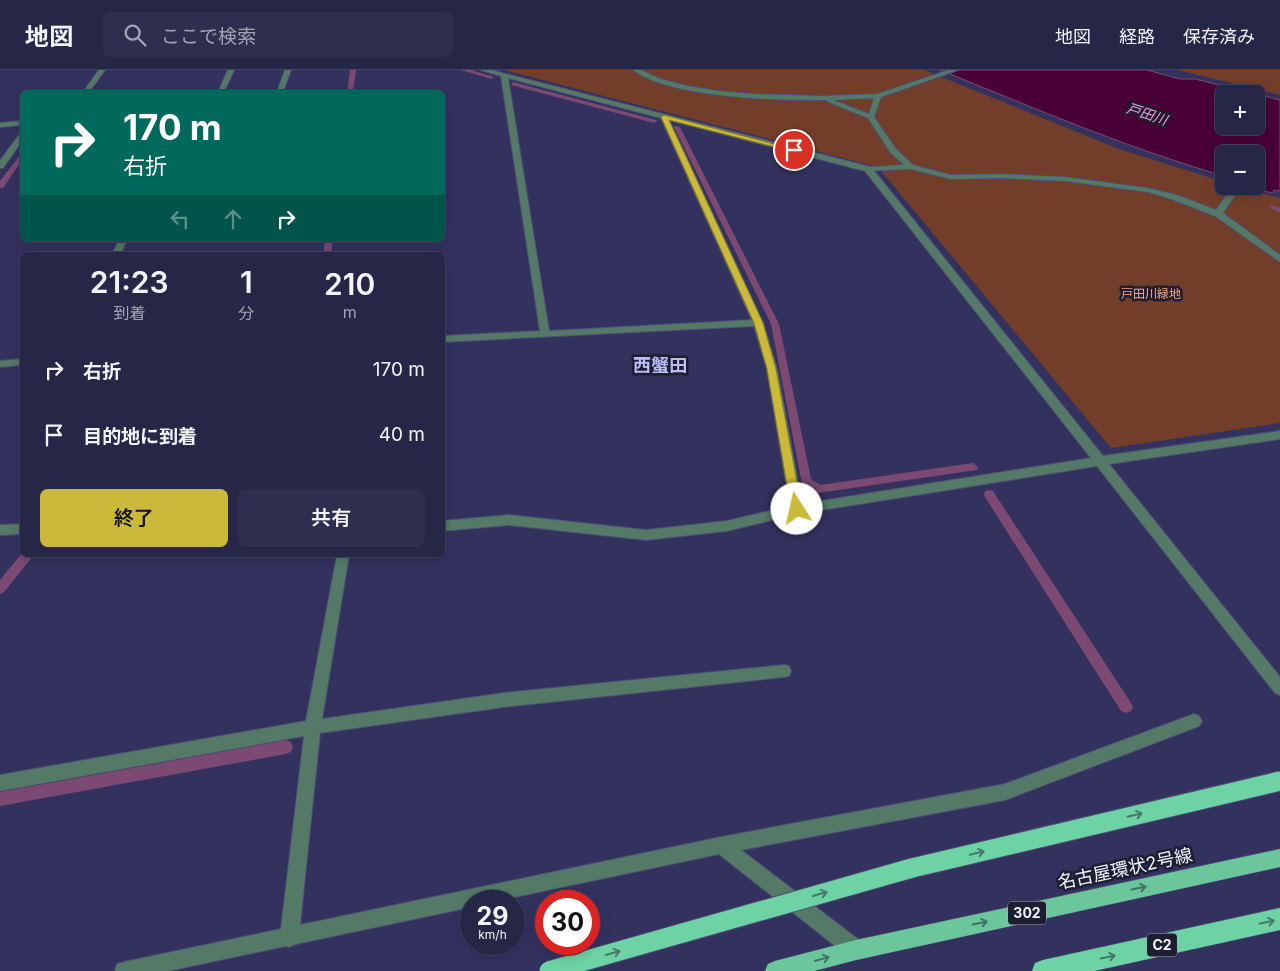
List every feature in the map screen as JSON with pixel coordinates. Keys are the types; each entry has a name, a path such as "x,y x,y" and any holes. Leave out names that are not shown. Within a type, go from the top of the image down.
{"highway":[{"path":"549,971 912,868 1280,781"},
{"name":"名古屋環状2号線","path":"775,971 856,950 1280,858"},
{"name":"C2","path":"1043,971 1280,920"}],"street":[{"path":"87,90 102,70"},
{"path":"222,90 231,70"},
{"path":"281,90 288,70"},
{"path":"484,70 868,169 910,167 951,177 1065,178 1148,190 1174,197 1218,214 1280,259"},
{"path":"636,70 668,83 702,90 826,99 878,96 955,70"},
{"path":"504,75 545,334"},
{"path":"871,116 878,96"},
{"path":"826,99 871,116 893,150 910,167"},
{"path":"664,117 758,323 772,369 797,509"},
{"path":"0,125 20,123"},
{"path":"0,166 20,140"},
{"path":"868,169 1280,688"},
{"path":"1218,214 1231,195"},
{"path":"445,339 758,323"},
{"path":"0,364 20,362"},
{"path":"445,526 509,520 646,536 726,526 797,509 1280,435"},
{"path":"0,530 20,529"},
{"path":"289,938 313,727 343,557"},
{"path":"0,782 313,727 504,700 784,671"},
{"path":"124,971 289,938 721,845 1005,792 1194,721"},
{"path":"721,845 856,950"}],"green space":[{"name":"戸田川緑地","path":"504,70 924,70 1119,149 1215,179 1215,195 1265,194 1280,198 1280,423 1111,448 878,167"},
{"path":"1178,70 1280,70 1280,95 1265,91 1265,85 1239,85"}],"water":[{"name":"戸田川","path":"940,70 1147,70 1179,79 1195,79 1219,85 1215,85 1215,135 1265,135 1265,96 1280,100 1280,191 1274,190 1272,193 1265,191 1265,145 1215,145 1215,173 1152,153"}],"waterway":[{"path":"350,90 353,70"},
{"path":"464,70 491,77"},
{"path":"513,84 654,121"},
{"path":"677,127 775,324 806,481 818,489 973,467"},
{"path":"0,186 20,159"},
{"path":"1274,207 1280,211"},
{"path":"327,252 329,242"},
{"path":"989,494 1126,707"},
{"path":"0,589 26,557"},
{"path":"0,799 286,747"}],"district":[{"name":"西蟹田","path":"660,366"}],"route":[{"path":"794,150 664,117 758,323 772,369 797,509"}]}
